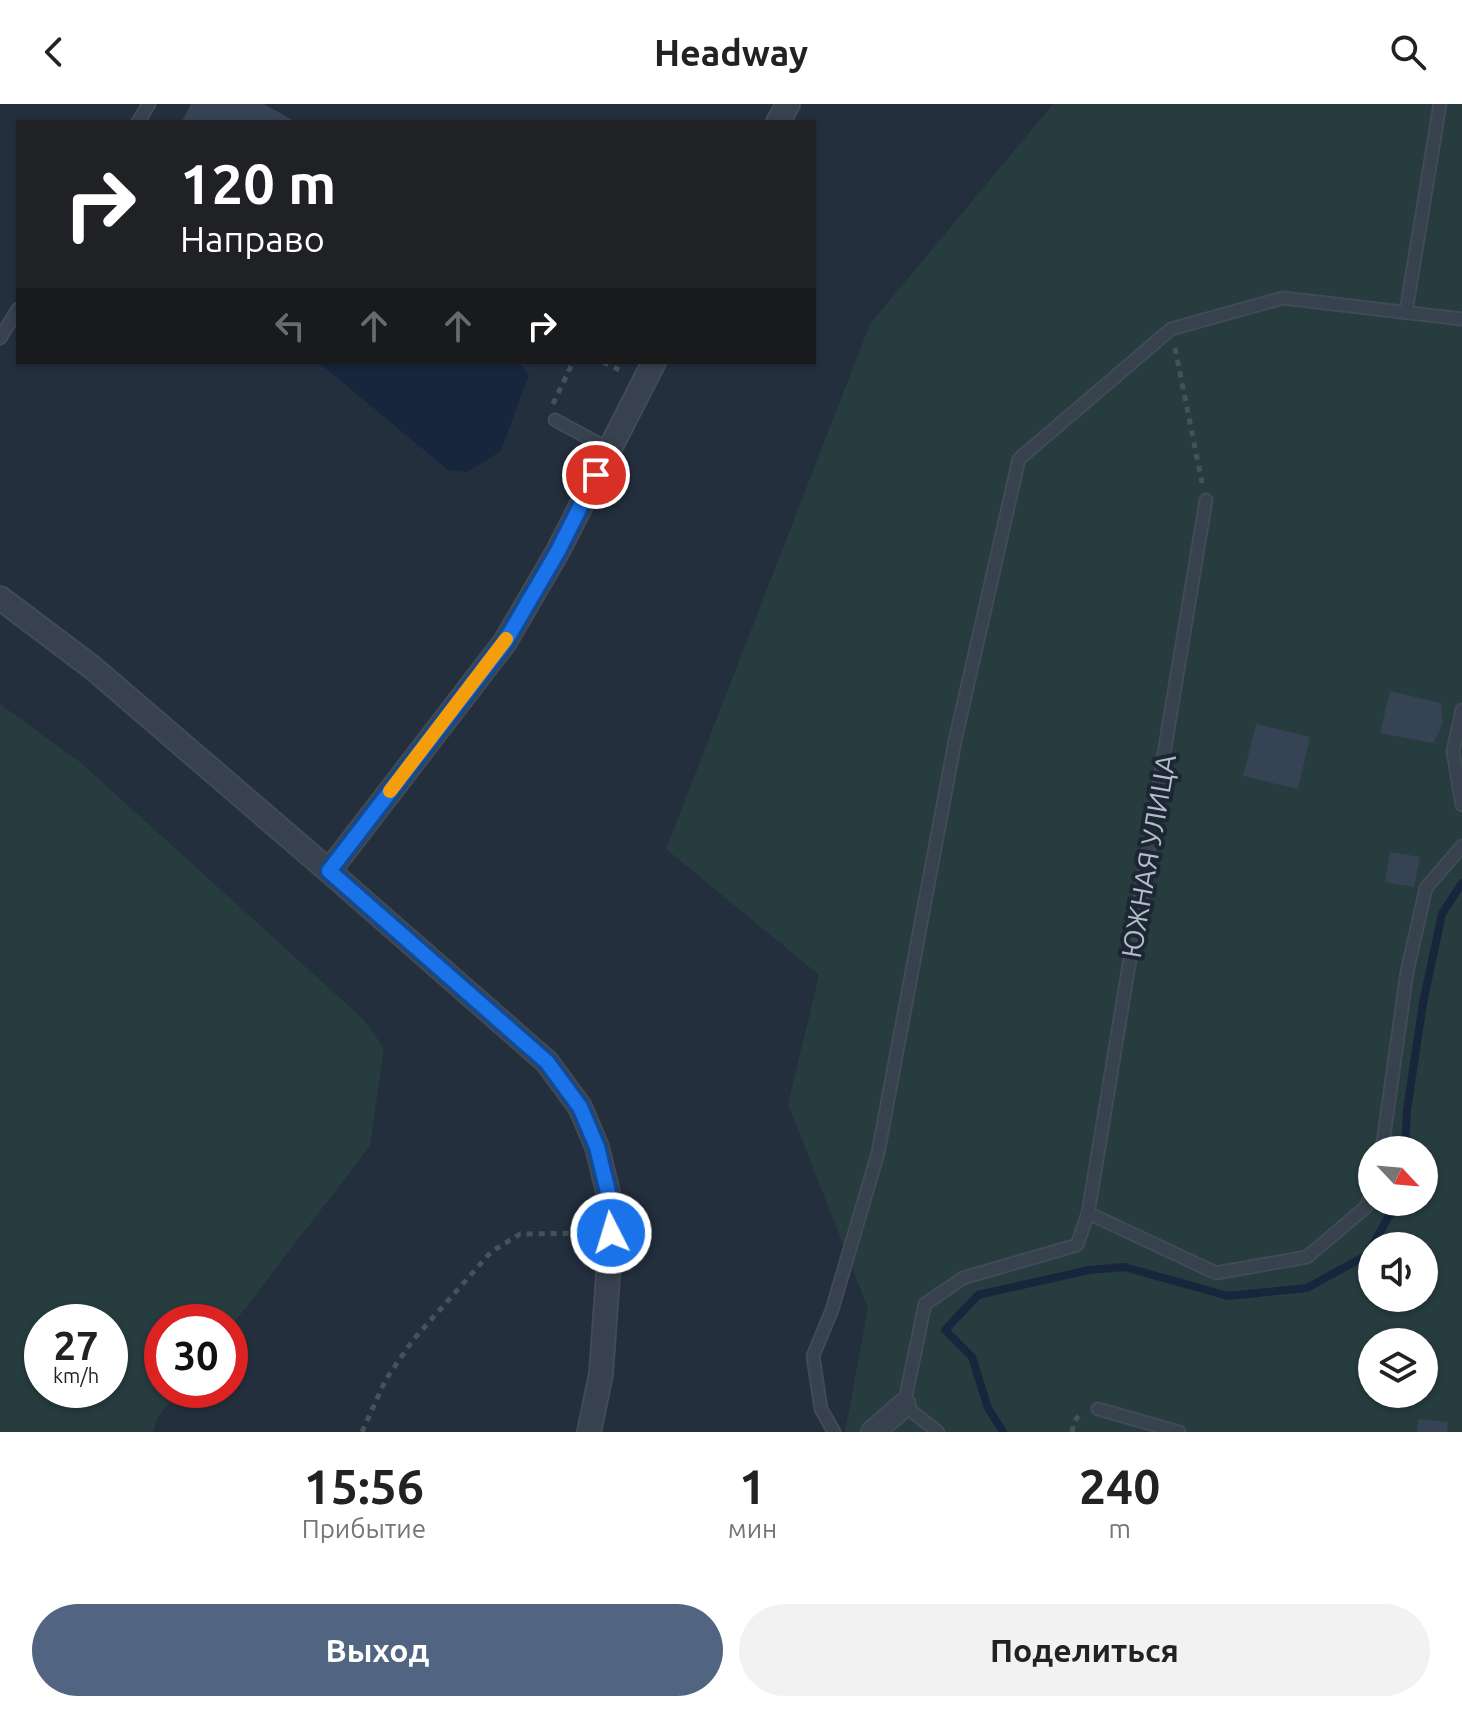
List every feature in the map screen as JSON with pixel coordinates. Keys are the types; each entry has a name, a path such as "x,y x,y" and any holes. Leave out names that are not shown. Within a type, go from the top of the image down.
{"street":[{"path":"329,871 505,642 558,551 653,364"},
{"path":"0,598 93,668 547,1062 580,1107 597,1147 608,1192 611,1233 601,1374 589,1432"},
{"path":"873,1432 904,1405"}],"lane":[{"path":"1406,312 1440,104"},
{"path":"834,1432 821,1409 813,1356 832,1310 878,1153 955,741 1019,459 1171,329 1283,298 1462,319"},
{"path":"0,338 16,312"},
{"path":"555,420 609,449"},
{"name":"ЮЖНАЯ УЛИЦА","path":"904,1405 925,1304 963,1278 1077,1245 1088,1213 1206,500"},
{"path":"1462,710 1453,751 1462,805"},
{"path":"1384,1136 1407,972 1426,888 1462,846"},
{"path":"1088,1213 1216,1273 1307,1257 1358,1214"},
{"path":"904,1405 938,1432"},
{"path":"1098,1409 1179,1432"}],"path":[{"path":"1171,329 1206,500"},
{"path":"555,420 551,416 554,401 572,364"},
{"path":"362,1432 386,1379 413,1340 491,1252 520,1234 611,1233"}],"green space":[{"path":"1053,104 1462,104 1462,1432 845,1432 868,1308 788,1104 819,975 666,849 870,324"},
{"path":"0,704 80,762 363,1019 384,1048 370,1146 248,1305 144,1304 144,1408 165,1408 158,1416 153,1432 0,1432"}],"water":[{"path":"320,364 519,364 529,374 501,451 467,472 448,470"}],"building":[{"path":"191,104 264,104 292,120 183,120"},
{"path":"1390,691 1441,703 1443,724 1433,743 1380,733"},
{"path":"1256,724 1310,737 1298,789 1243,776"},
{"path":"1390,852 1420,857 1414,887 1385,882"},
{"path":"1418,1419 1448,1422 1447,1432 1417,1432"}],"waterway":[{"path":"1406,1136 1423,1003 1442,914 1462,883"},
{"path":"1380,1232 1389,1216"},
{"path":"1003,1432 988,1408 972,1357 945,1330 978,1295 1089,1270 1124,1267 1228,1296 1307,1288 1358,1260"}],"slow traffic":[{"path":"390,791 506,639"}],"route":[{"path":"596,475 558,551 505,642 329,871 547,1062 580,1107 597,1147 608,1192 611,1233"}]}
